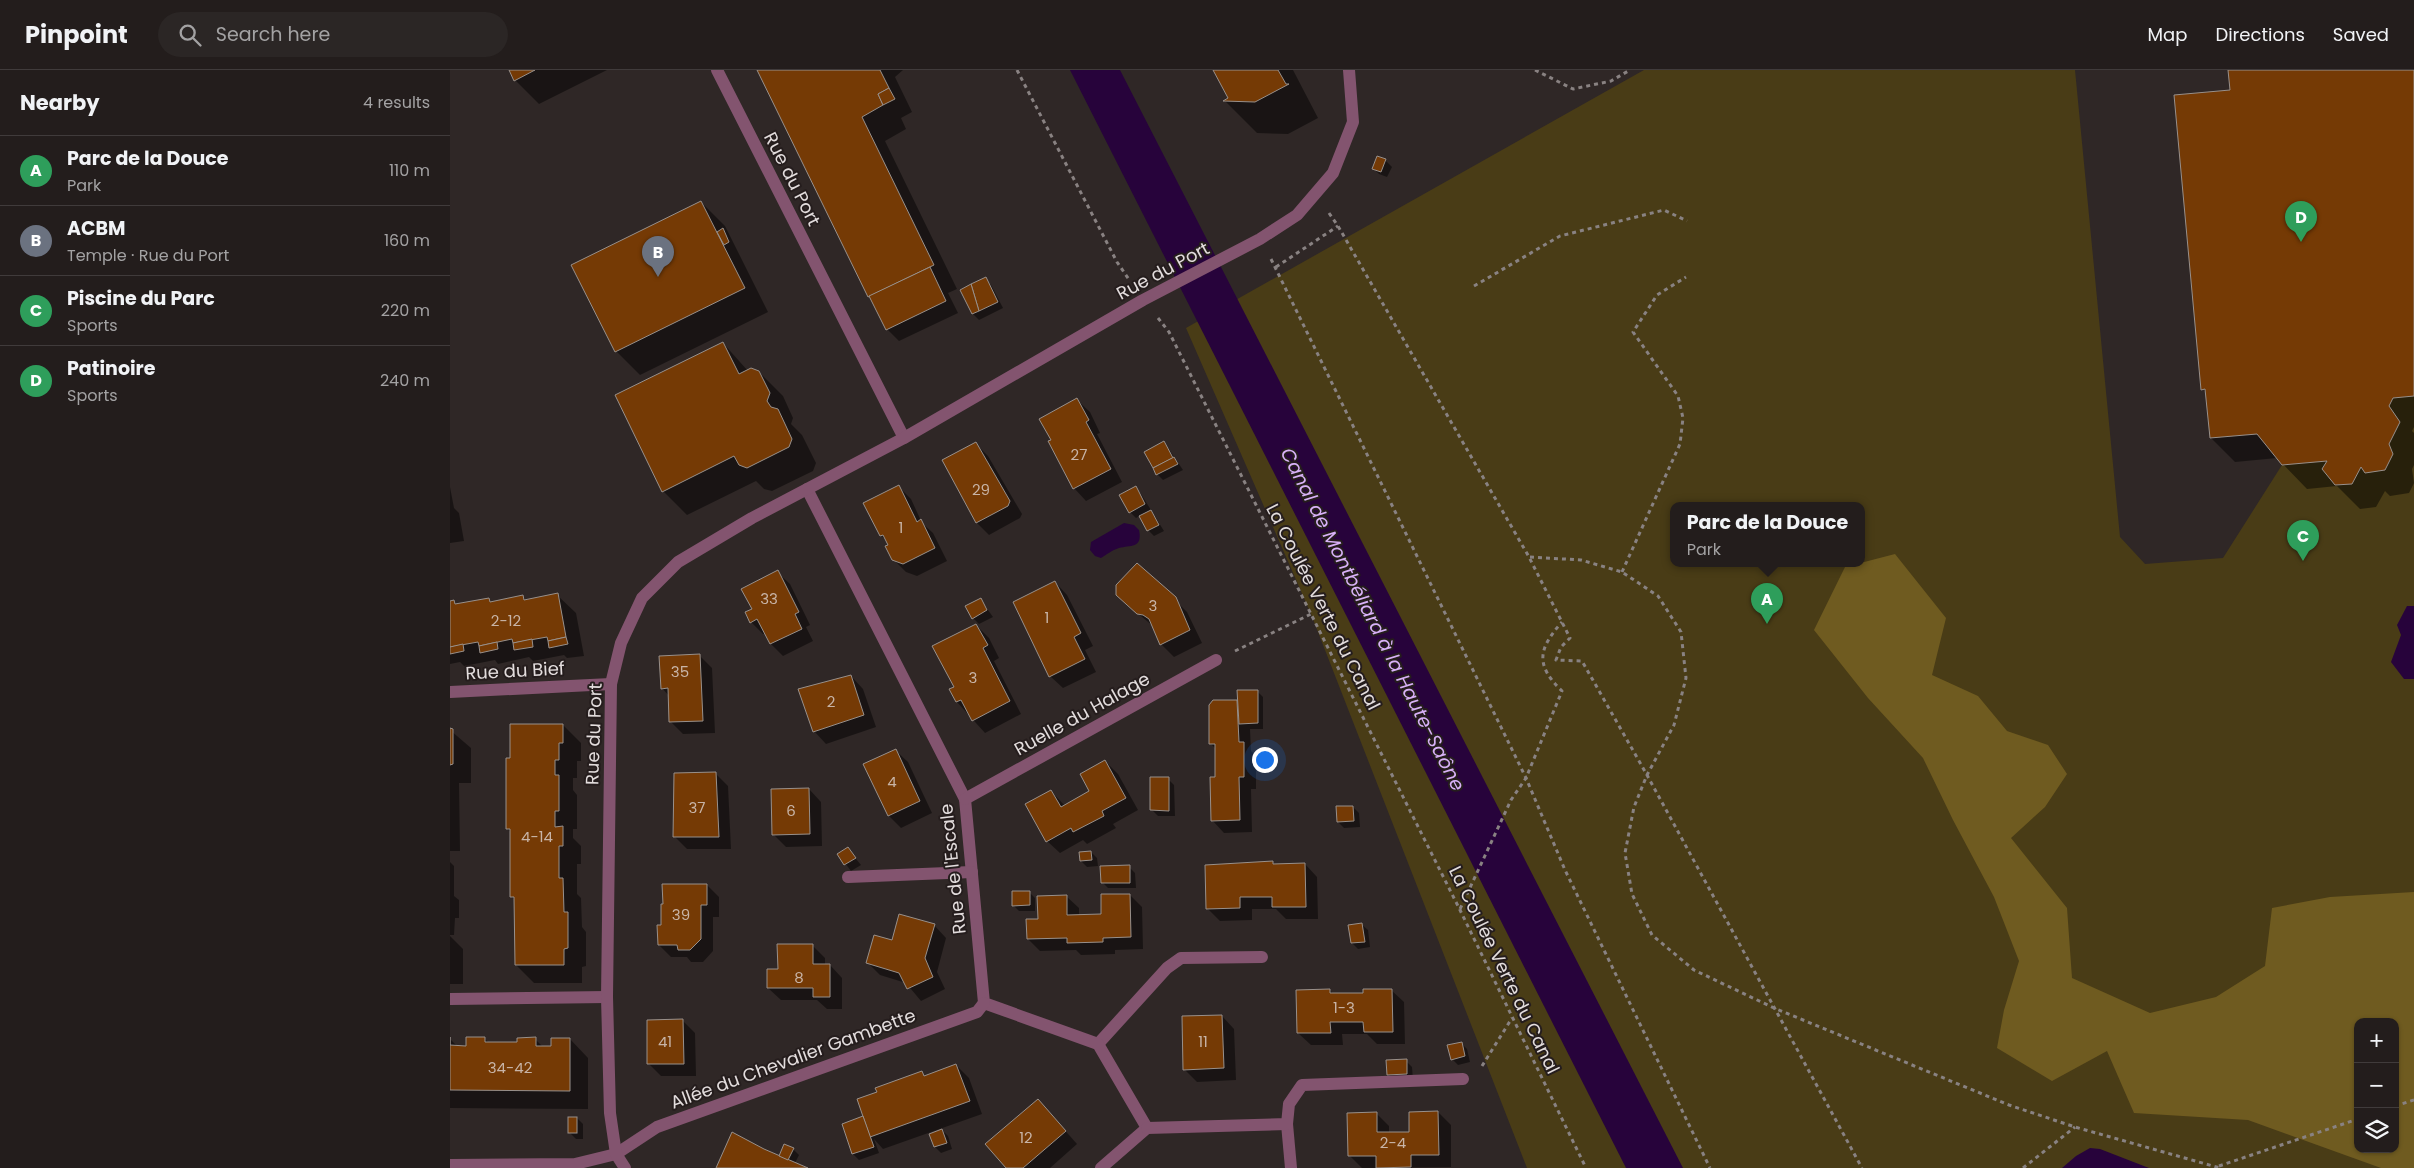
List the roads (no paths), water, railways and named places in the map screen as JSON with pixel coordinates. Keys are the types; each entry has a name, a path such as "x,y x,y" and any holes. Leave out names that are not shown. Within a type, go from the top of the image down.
{"street":[{"name":"Rue du Port","path":"717,70 904,438"},
{"name":"Rue du Port","path":"616,1154 610,1113 608,997 611,684 621,643 642,598 678,562 752,518 904,438 1143,300 1232,254 1297,215 1333,173 1353,122 1349,70"},
{"name":"Rue de l'Escale","path":"807,490 965,799 984,1003"},
{"name":"Ruelle du Halage","path":"965,799 1216,660"},
{"name":"Rue du Bief","path":"450,692 611,684"},
{"path":"848,876 972,872"},
{"path":"1098,1044 1167,968 1181,958 1262,957"},
{"path":"450,999 608,997"},
{"path":"984,1003 1098,1044 1147,1128"},
{"name":"Allée du Chevalier Gambette","path":"450,1166 575,1164 616,1154 657,1127 977,1012 984,1003"},
{"path":"1291,1168 1287,1124 1289,1104 1302,1085 1463,1079"},
{"path":"1101,1168 1147,1128 1287,1124"},
{"path":"616,1154 625,1168"}],"water":[{"name":"Canal de Montbéliard à la Haute-Saône","path":"1070,70 1120,70 1683,1168 1626,1168"},
{"path":"1124,523 1134,525 1139,530 1140,536 1137,543 1116,549 1101,558 1095,556 1090,550 1091,542"},
{"path":"2407,606 2414,606 2414,679 2404,679 2391,662 2401,635 2397,625"},
{"path":"2090,1148 2100,1149 2149,1168 2062,1168 2076,1156"}],"place":[{"name":"Patinoire","path":"2301,242"},
{"name":"ACBM","path":"658,277"},
{"name":"Piscine du Parc","path":"2303,561"},
{"name":"Parc de la Douce","path":"1767,624"}]}
